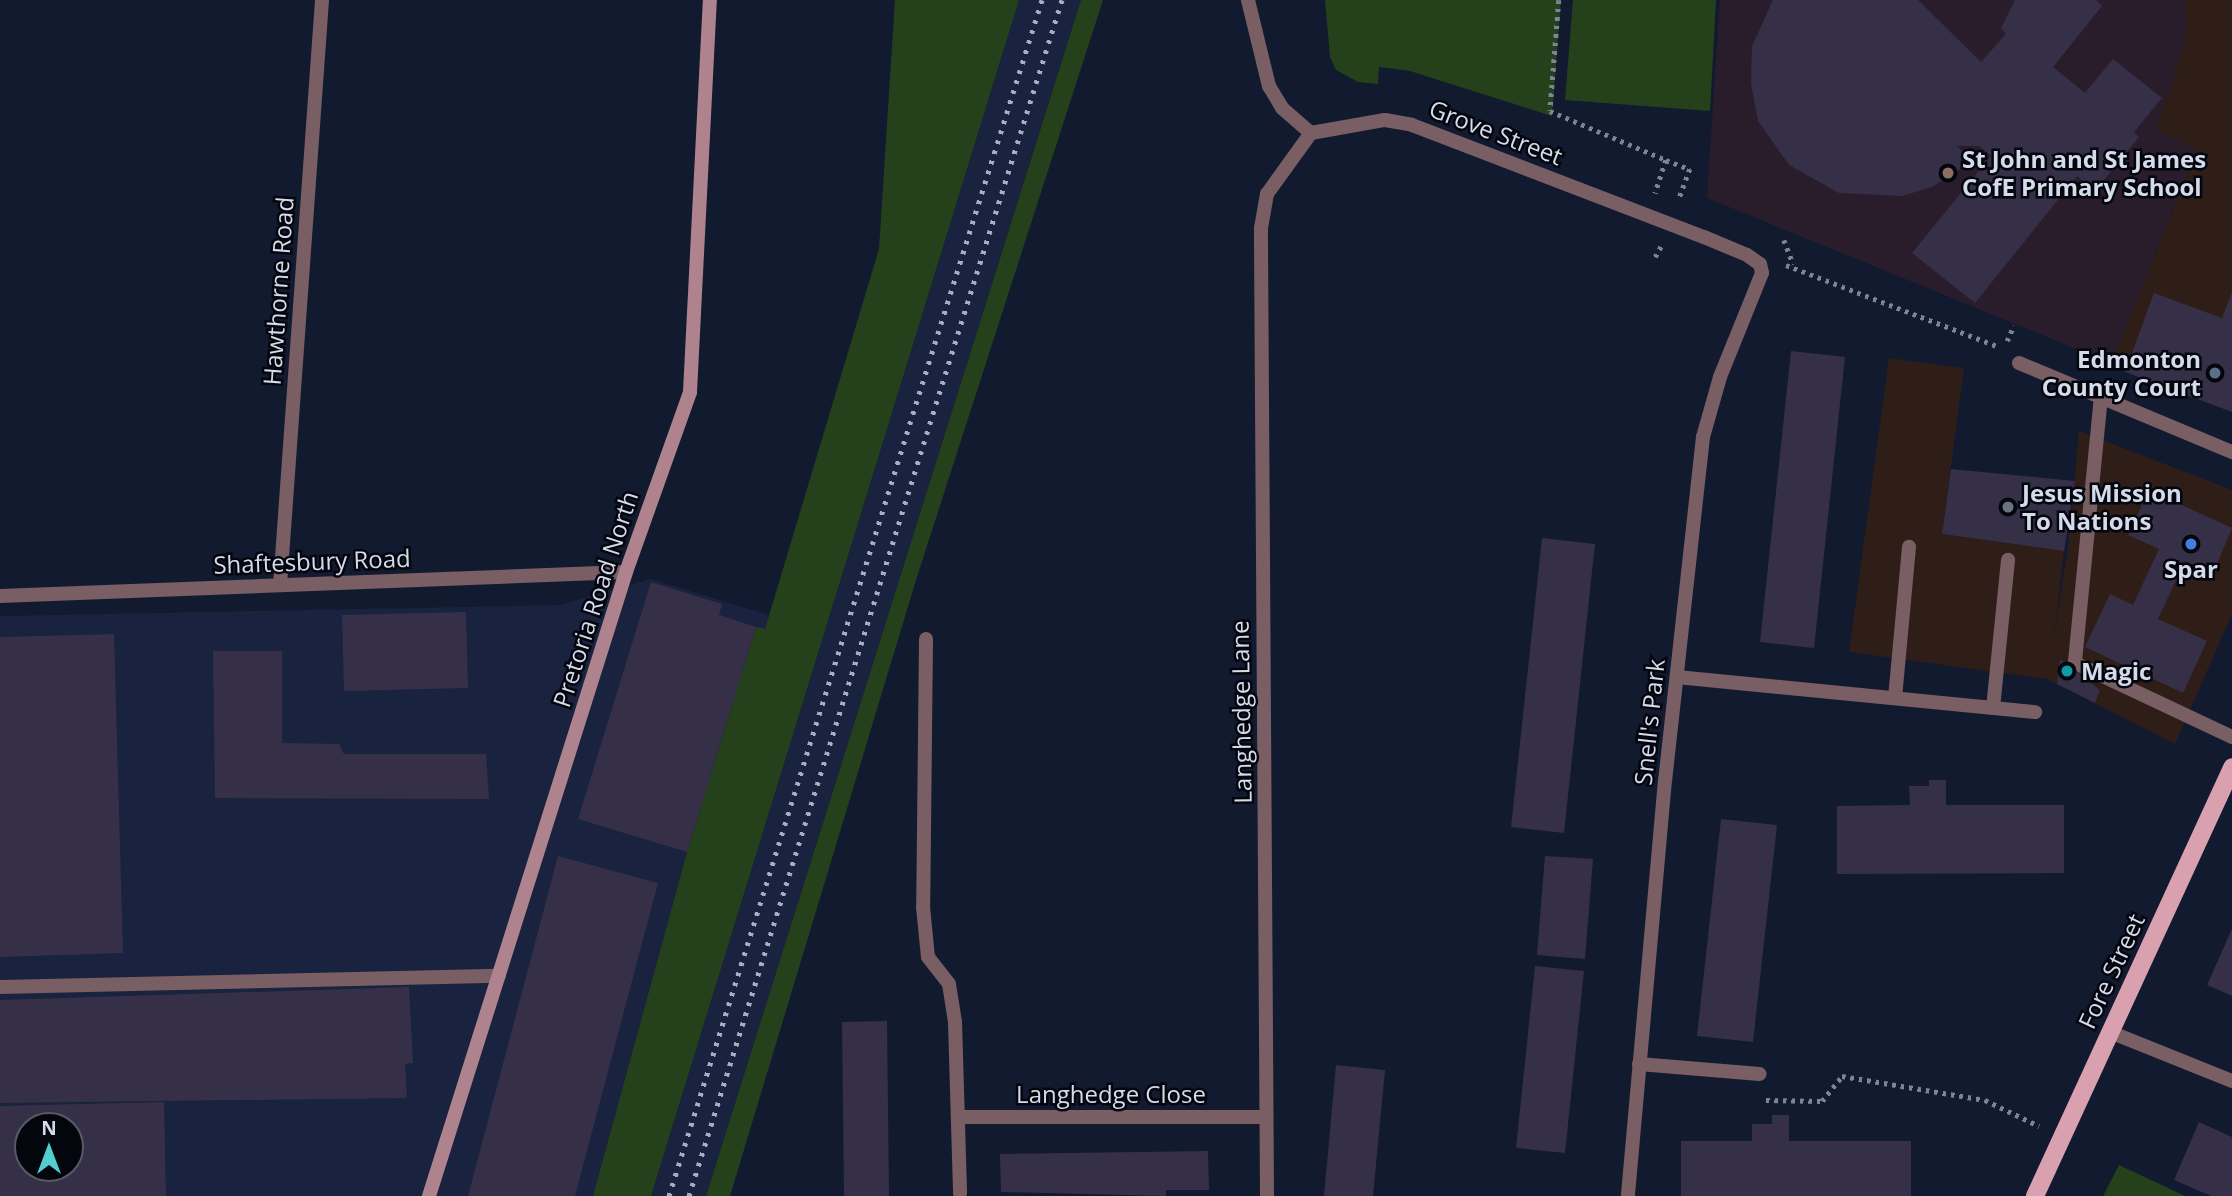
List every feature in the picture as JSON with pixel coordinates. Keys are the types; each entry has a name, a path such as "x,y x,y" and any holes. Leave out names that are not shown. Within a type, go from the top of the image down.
{"main road":[{"name":"Fore Street","path":"2035,1196 2232,767"}],"street":[{"name":"Hawthorne Road","path":"280,585 322,0"},
{"name":"Pretoria Road North","path":"429,1196 626,572 690,392 710,0"},
{"path":"1248,0 1269,86 1282,108 1311,133"},
{"name":"Grove Street","path":"1311,133 1385,120 1412,125 1659,218 1760,264"},
{"name":"Langhedge Lane","path":"1267,1196 1263,1117 1267,1054 1261,228 1267,194 1311,133"},
{"name":"Snell's Park","path":"1628,1196 1677,677 1703,437 1720,377 1762,280 1760,264"},
{"path":"2019,363 2232,452"},
{"path":"2101,396 2075,663 2232,737"},
{"path":"1895,698 1909,547"},
{"path":"1993,708 2008,560"},
{"name":"Shaftesbury Road","path":"0,596 626,572"},
{"path":"926,639 923,907 928,957 949,984 955,1022 960,1193"},
{"path":"1677,677 2035,712"},
{"path":"0,988 499,976"},
{"path":"2110,1032 2232,1082"},
{"path":"1639,1064 1760,1074"},
{"name":"Langhedge Close","path":"958,1117 1263,1117"}],"path":[{"path":"1559,0 1550,111 1690,169 1677,205"},
{"path":"1657,189 1666,160"},
{"path":"1784,240 1793,265 2007,349 2019,363"},
{"path":"1760,1074 1762,1100 1822,1101 1842,1076 1985,1100 2062,1137"}],"shaded area":[{"path":"1019,0 1081,0 706,1196 651,1196"},
{"name":"St John and St James CofE Primary School","path":"1720,0 2185,0 2186,39 2156,130 2197,149 2111,363 1707,198"},
{"path":"2185,0 2232,0 2232,403 2111,363 2197,150 2156,130 2186,39"},
{"path":"1889,358 1964,368 1942,534 2064,551 2054,635 2068,548 2079,431 2232,490 2232,614 2175,744 2047,679 1849,652"},
{"path":"651,579 769,615 765,630 756,628 687,852 593,1196 0,1196 0,616 559,605"}],"green space":[{"path":"895,0 1019,0 651,1196 593,1196 687,852 756,627 765,629 879,249"},
{"path":"1081,0 1103,0 916,580 730,1196 706,1196"},
{"path":"1325,0 1561,0 1552,116 1410,71 1379,67 1378,84 1358,82 1336,70 1330,57"},
{"path":"1573,0 1716,0 1710,111 1565,100"},
{"path":"2119,1165 2185,1196 2103,1196"}],"building":[{"path":"1773,0 1918,0 1981,62 2006,34 2001,28 2015,0 2096,0 2102,6 2053,67 2085,93 2113,59 2162,98 2134,132 2139,137 2095,191 2077,176 1975,303 1912,253 1991,156 1979,146 1957,146 1970,159 1959,170 1932,187 1902,196 1839,193 1789,165 1758,121 1751,84 1752,46"},
{"path":"2232,292 2232,412 2125,372 2154,293 2222,318"},
{"path":"1791,351 1845,357 1814,648 1760,642"},
{"name":"Jesus Mission To Nations","path":"1951,469 2075,481 2064,551 1942,534"},
{"path":"2149,490 2232,528 2213,574 2185,561 2158,619 2207,641 2183,693 2085,647 2110,594 2133,605 2159,549 2128,535"},
{"path":"1542,538 1595,544 1564,833 1511,827"},
{"path":"651,582 722,604 719,615 756,627 687,852 578,819"},
{"path":"466,612 468,688 344,691 342,615"},
{"path":"114,634 123,953 0,957 0,637"},
{"path":"213,651 282,651 282,743 339,744 344,754 486,754 489,799 215,798"},
{"name":"Magic","path":"2060,659 2100,690 2095,703 2057,684"},
{"path":"1929,780 1946,780 1946,805 2064,805 2064,873 1837,874 1837,806 1910,805 1909,786 1929,786"},
{"path":"1721,819 1777,825 1753,1042 1697,1036"},
{"path":"558,856 658,883 575,1196 468,1196"},
{"path":"1545,856 1593,859 1585,959 1537,955"},
{"path":"2232,929 2232,996 2207,985"},
{"path":"1535,966 1584,971 1565,1153 1516,1148"},
{"path":"409,987 413,1063 405,1064 407,1098 0,1103 0,1000"},
{"path":"887,1021 889,1196 844,1196 842,1022"},
{"path":"1336,1065 1385,1070 1373,1196 1324,1196"},
{"path":"164,1102 166,1196 0,1196 0,1106"},
{"path":"1772,1115 1789,1115 1789,1141 1911,1141 1911,1196 1681,1196 1681,1141 1752,1141 1752,1124 1772,1124"},
{"path":"2199,1122 2232,1137 2232,1196 2211,1196 2174,1180"},
{"path":"1208,1151 1209,1190 1166,1190 1166,1196 1001,1192 1000,1154"}],"railway":[{"path":"669,1196 1042,0"},
{"path":"689,1196 1062,0"}],"place":[{"name":"St John and St James CofE Primary School","path":"1948,173"},
{"name":"Edmonton County Court","path":"2215,373"},
{"name":"Jesus Mission To Nations","path":"2008,507"},
{"name":"Spar","path":"2191,544"},
{"name":"Magic","path":"2067,671"}]}
